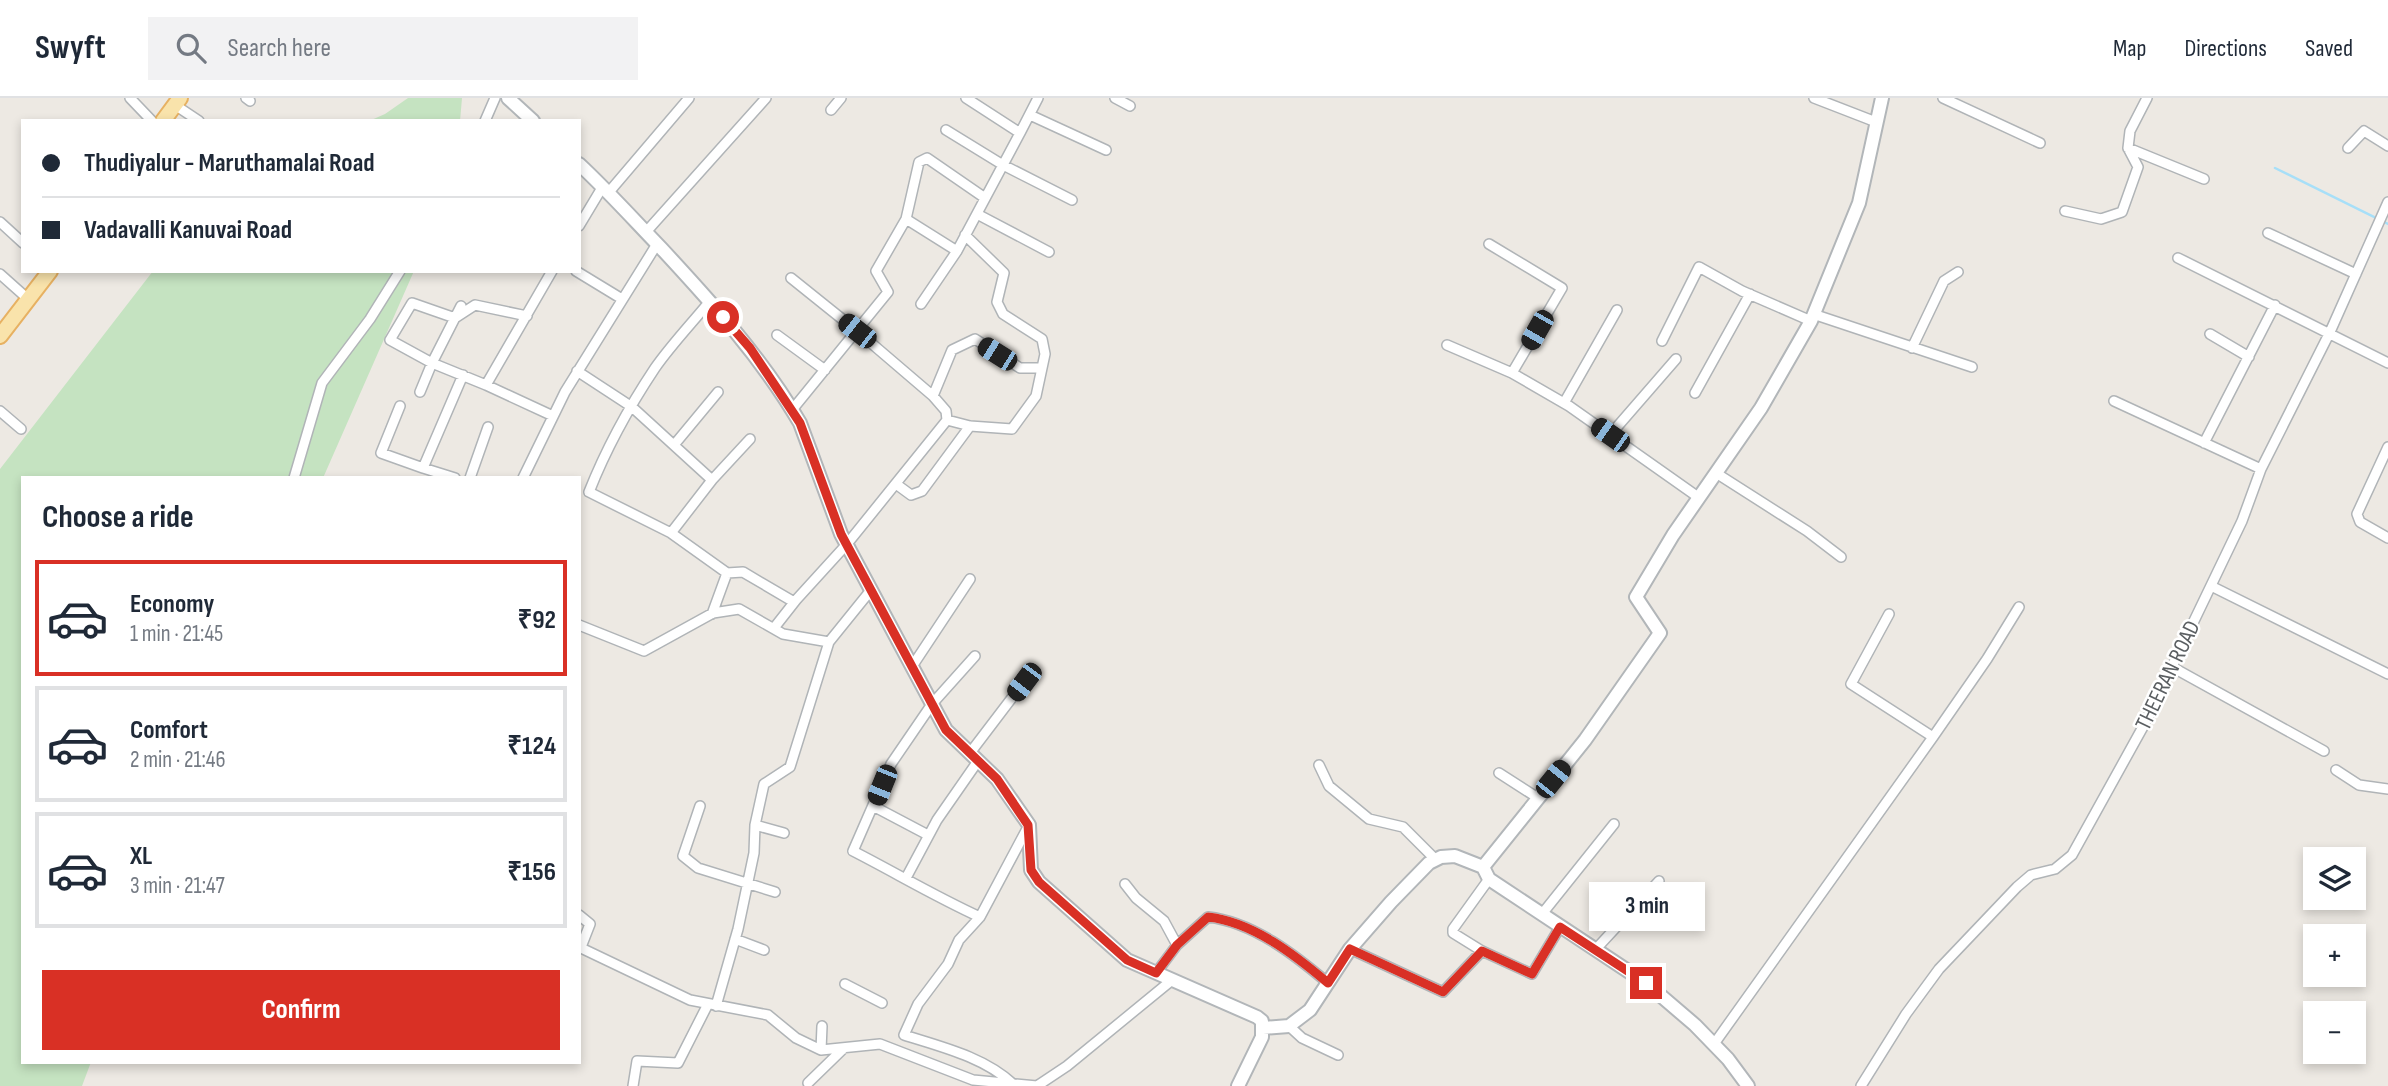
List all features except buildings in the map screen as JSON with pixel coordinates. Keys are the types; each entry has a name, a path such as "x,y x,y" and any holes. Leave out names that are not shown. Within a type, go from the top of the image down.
{"main road":[{"path":"164,119 178,101"},
{"path":"0,335 48,273"}],"street":[{"path":"130,98 150,119"},
{"path":"486,119 495,98"},
{"path":"508,98 531,119"},
{"path":"581,223 606,189 689,98"},
{"path":"646,232 766,98"},
{"path":"831,110 841,98"},
{"path":"966,98 1020,133"},
{"path":"921,304 957,251 1038,98"},
{"path":"1115,98 1130,106"},
{"path":"1814,98 1876,122"},
{"path":"1560,927 1532,974 1482,951 1453,933 1486,873 1660,633 1636,597 1672,535 1761,408 1812,318 1859,203 1882,98"},
{"path":"1943,98 2040,143"},
{"path":"2065,211 2101,219 2122,212 2138,167 2128,148 2130,131 2147,98"},
{"path":"178,101 197,119"},
{"path":"1030,115 1106,150"},
{"path":"946,130 1072,201"},
{"path":"2348,148 2364,131 2388,146"},
{"path":"2128,148 2204,179"},
{"path":"792,410 888,292 876,271 906,219 919,162 927,158 985,198"},
{"path":"581,166 606,189 710,301 750,348 792,410 800,423 847,544 946,730 997,779 1028,825 1031,870 1039,882 1127,960 1262,1021 1262,1037 1238,1086"},
{"name":"THEERAN ROAD","path":"1861,1086 1906,1014 1938,970 2024,881 2031,875 2056,869 2072,855 2144,725 2242,521 2261,469 2330,332 2388,202"},
{"path":"977,214 1049,252"},
{"path":"906,219 957,251"},
{"path":"0,222 21,241"},
{"path":"2268,233 2356,274"},
{"path":"947,419 970,426 1012,429 1036,397 1045,354 1042,338 1003,314 997,302 1004,273 965,236"},
{"path":"524,476 577,371 657,244"},
{"path":"1489,244 1562,288 1512,373"},
{"path":"2178,258 2388,363"},
{"path":"1662,341 1699,267 1750,294 1812,318 1972,367"},
{"path":"1912,348 1944,281 1958,272"},
{"path":"295,476 322,383 370,319 399,273"},
{"path":"486,385 551,273"},
{"path":"579,273 622,299"},
{"path":"0,274 28,299"},
{"path":"774,628 847,544 947,419 946,411 933,396 791,278"},
{"path":"1695,393 1750,294"},
{"path":"710,301 656,367 602,460 589,492 671,533 727,573 743,572 794,602"},
{"path":"455,318 412,303 390,341 553,416"},
{"path":"455,318 475,305 527,316"},
{"path":"2204,443 2276,305"},
{"path":"420,392 461,306"},
{"path":"1564,403 1617,310"},
{"path":"2210,334 2249,357"},
{"path":"777,335 825,370"},
{"path":"933,396 952,350 975,340 1020,368 1042,368"},
{"path":"1447,345 1512,373 1564,403 1698,497"},
{"path":"1610,435 1676,359"},
{"path":"577,371 632,407 712,480"},
{"path":"423,468 463,375"},
{"path":"674,445 718,392"},
{"path":"2114,401 2261,469"},
{"path":"400,406 381,453 449,476"},
{"path":"0,411 21,429"},
{"path":"895,484 911,495 922,491 970,426"},
{"path":"471,476 488,427"},
{"path":"671,533 712,480 750,439"},
{"path":"2388,447 2357,514 2360,523 2388,537"},
{"path":"1716,473 1841,556"},
{"path":"712,614 727,573"},
{"path":"913,666 970,579"},
{"path":"2211,586 2388,674"},
{"path":"633,1086 637,1061 678,1063 712,1005 735,939 754,853 755,825 764,785 790,767 829,642 871,590"},
{"path":"1714,1044 1933,737 2019,607"},
{"path":"581,626 644,652 712,614 740,609 783,634 829,642"},
{"path":"1889,614 1852,684 1933,737"},
{"path":"975,656 933,704 891,764 853,852 979,917"},
{"path":"2172,667 2324,751"},
{"path":"906,878 974,757 1024,682"},
{"path":"1320,765 1329,786 1369,819 1404,827 1436,860"},
{"path":"2336,770 2359,785 2388,789"},
{"path":"1499,773 1538,798"},
{"path":"700,806 683,856 698,868 775,891"},
{"path":"873,806 928,835"},
{"path":"1542,914 1614,824"},
{"path":"755,825 784,833"},
{"path":"1013,1084 999,1070 955,1051 904,1035 918,1004 948,964 959,940 979,917 1028,825"},
{"path":"1263,1028 1289,1026 1310,1010 1350,949 1420,871 1436,860 1455,856 1486,873 1560,927 1646,983 1714,1044 1748,1086"},
{"path":"1594,950 1659,881"},
{"path":"1125,884 1136,898 1164,921 1177,945"},
{"path":"581,917 590,924 581,945"},
{"path":"1156,973 1177,945 1208,917 1222,919 1269,939 1292,953 1328,983"},
{"path":"735,939 764,950"},
{"path":"581,947 690,999 768,1015 796,1038 821,1050 880,1044 971,1083 1037,1086 1067,1066 1172,980"},
{"path":"1350,949 1443,992 1482,951"},
{"path":"845,984 882,1003"},
{"path":"821,1050 822,1026"},
{"path":"1289,1026 1302,1038 1339,1055"},
{"path":"808,1083 844,1048"}],"green space":[{"path":"408,98 462,98 460,119 374,119"},
{"path":"151,273 413,273 324,476 21,476 21,1064 90,1064 82,1086 0,1086 0,469"}],"waterway":[{"path":"2275,168 2388,224"}],"route":[{"path":"723,317 750,348 800,423 841,534 946,730 997,779 1028,825 1031,870 1039,882 1127,960 1156,973 1177,945 1208,917 1222,919 1269,939 1292,953 1328,983 1350,949 1443,992 1482,951 1532,974 1560,927 1646,983"}]}
